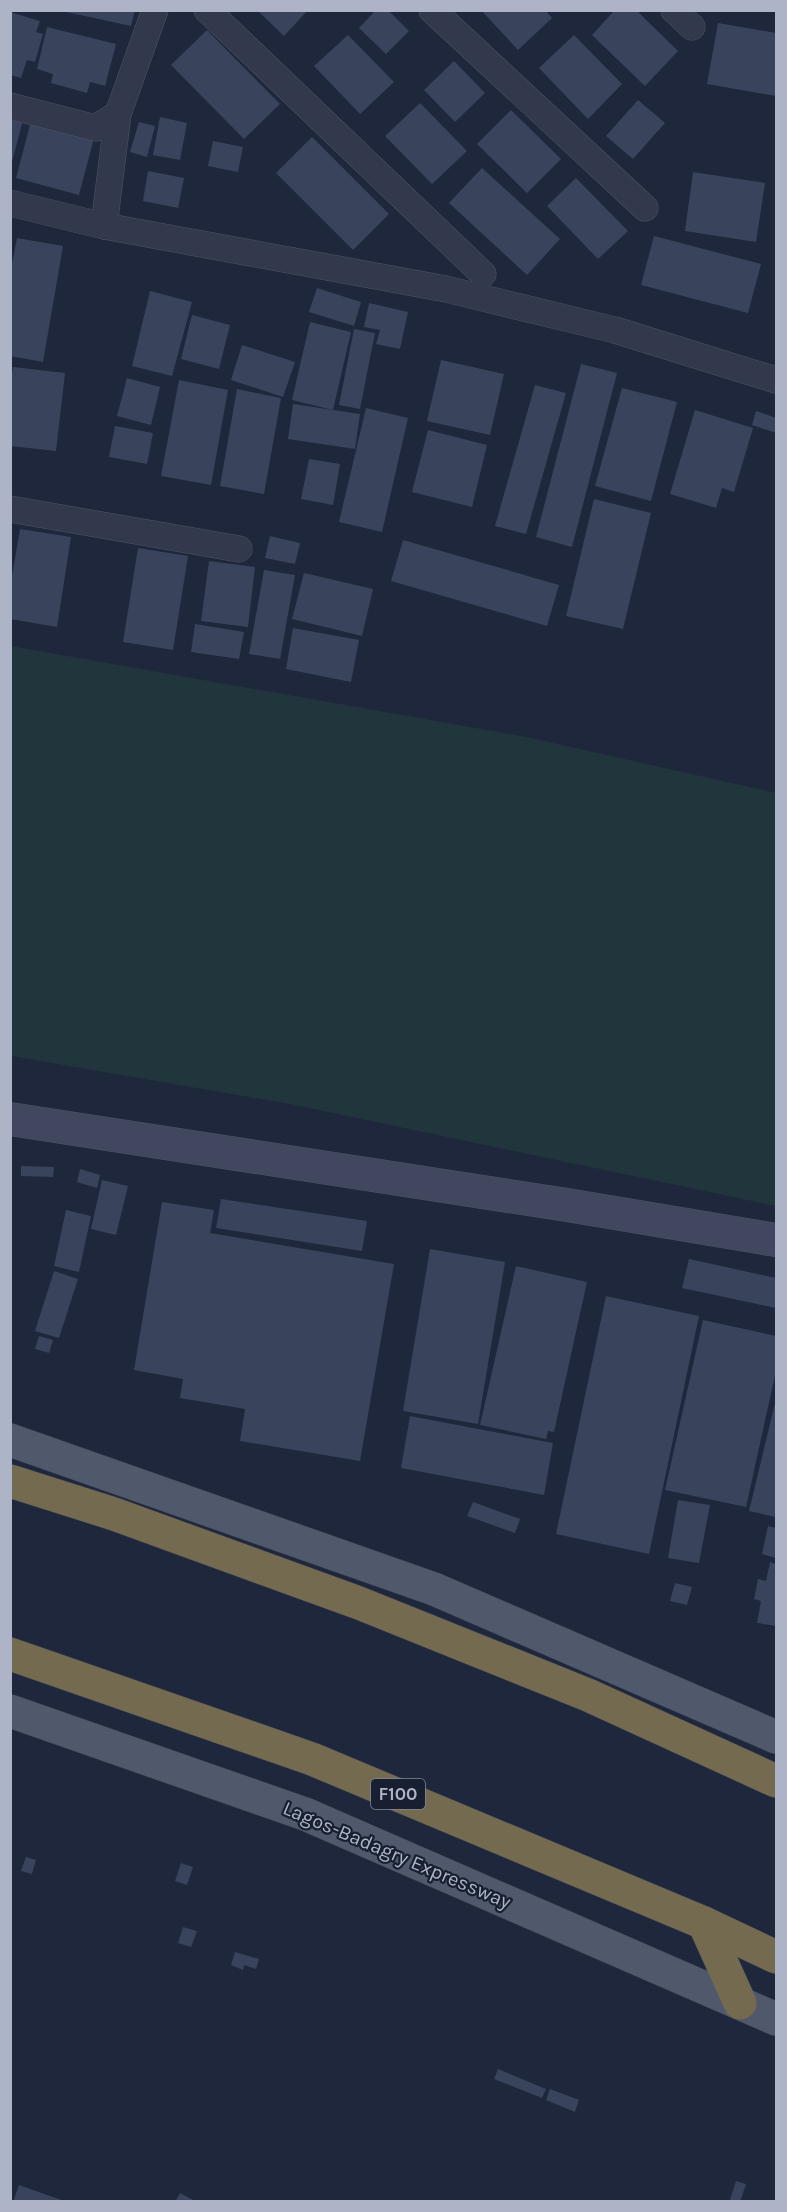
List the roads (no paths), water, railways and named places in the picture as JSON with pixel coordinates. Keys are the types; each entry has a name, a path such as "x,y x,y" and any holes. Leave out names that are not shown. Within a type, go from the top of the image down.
{"highway":[{"path":"10,1481 114,1514 359,1603 588,1695 777,1781"},
{"name":"F100","path":"10,1654 312,1759 704,1923 777,1957"},
{"path":"704,1923 740,2002"}],"main road":[{"path":"10,1119 567,1205 777,1240"},
{"path":"10,1440 434,1589 777,1737"},
{"name":"Lagos-Badagry Expressway","path":"10,1711 305,1814 777,2019"}],"street":[{"path":"104,226 118,114 155,10"},
{"path":"207,10 483,274"},
{"path":"432,10 645,208"},
{"path":"10,106 96,128 118,114"},
{"path":"10,203 104,226 446,289 615,330 776,379"},
{"path":"10,509 239,549"}]}
